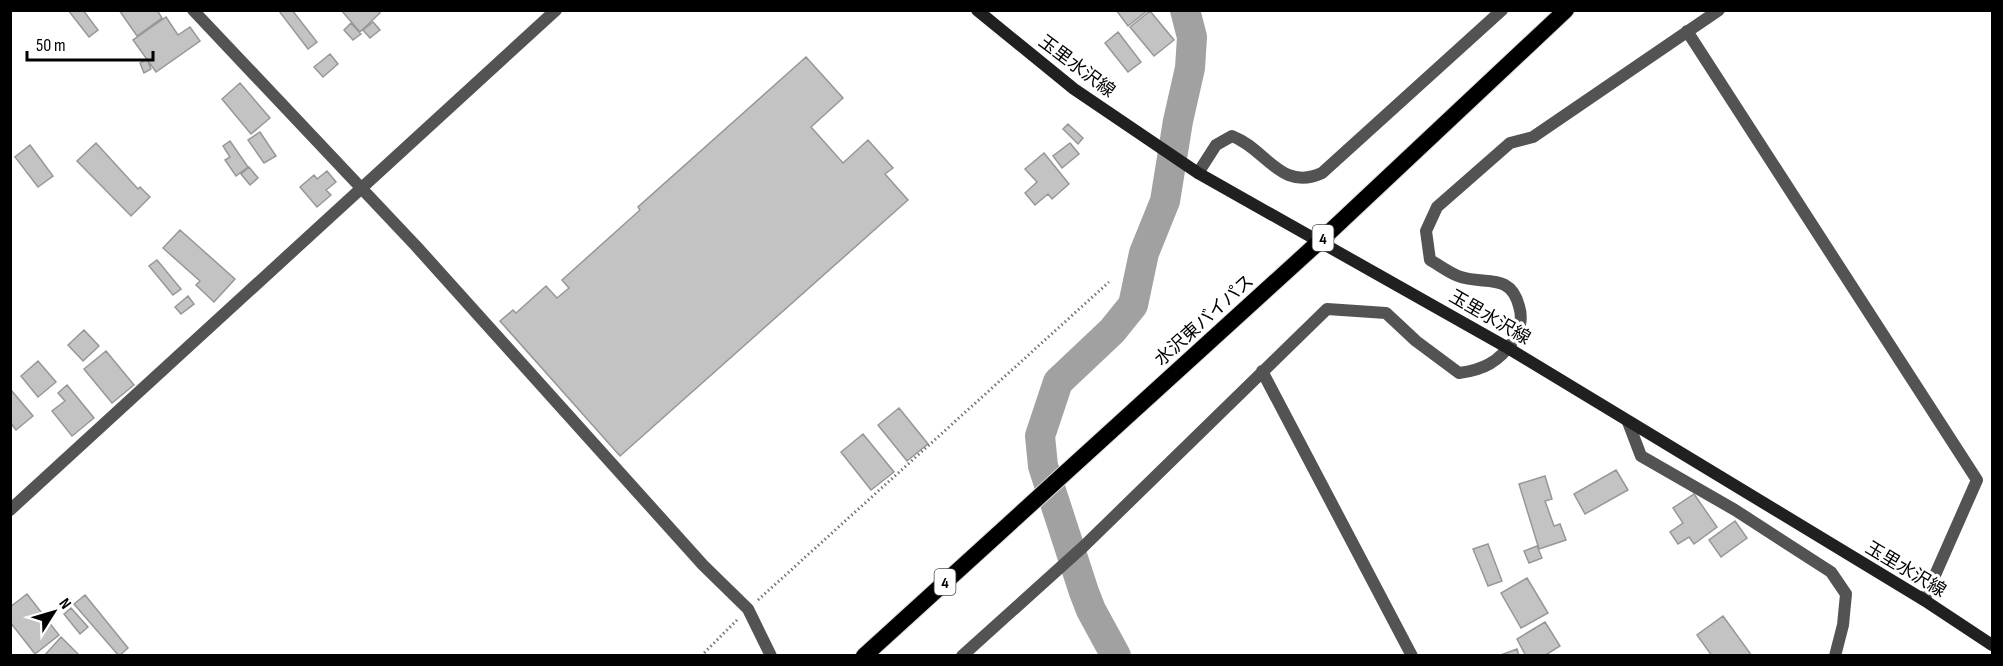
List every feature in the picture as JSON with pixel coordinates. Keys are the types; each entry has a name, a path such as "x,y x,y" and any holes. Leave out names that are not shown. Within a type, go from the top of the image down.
{"highway":[{"name":"水沢東バイパス","path":"864,656 1320,241 1566,10"}],"main road":[{"name":"玉里水沢線","path":"977,10 1074,89 1198,173 1508,348 1924,600 1992,645"}],"street":[{"path":"193,10 416,246 703,565 748,609 771,656"},
{"path":"10,510 556,10"},
{"path":"1198,173 1216,145 1232,136 1250,145 1277,169 1294,178 1313,177 1322,173 1502,10"},
{"path":"962,656 1084,546 1327,309 1386,313 1416,340 1459,373 1482,370 1508,348 1517,335 1522,317 1516,294 1501,282 1459,277 1430,260 1426,231 1437,207 1510,143 1533,136 1719,10"},
{"path":"1687,32 1977,480 1924,600"},
{"path":"1262,371 1412,656"},
{"path":"1628,422 1641,456 1735,510 1831,572 1846,594 1843,625 1835,656"}],"path":[{"path":"701,656 748,609 1109,282"}],"building":[{"path":"68,10 83,10 98,30 89,37"},
{"path":"119,10 157,10 162,18 137,36"},
{"path":"292,10 317,42 308,49 279,11"},
{"path":"341,10 378,10 380,13 360,32"},
{"path":"1116,10 1148,10 1128,26"},
{"path":"1150,11 1174,40 1154,56 1130,27"},
{"path":"166,17 178,35 190,27 200,41 156,72 133,40"},
{"path":"373,22 380,30 370,38 363,30"},
{"path":"351,23 361,34 353,40 344,30"},
{"path":"1118,32 1141,62 1128,72 1105,43"},
{"path":"330,54 338,64 323,77 314,67"},
{"path":"806,57 843,98 811,127 843,163 868,140 893,168 885,174 908,200 620,456 500,321 513,310 516,313 546,286 557,298 569,288 562,280 640,210 638,207"},
{"path":"147,59 151,69 144,73 140,63"},
{"path":"240,83 270,118 251,134 222,99"},
{"path":"1068,124 1083,138 1078,144 1063,129"},
{"path":"260,132 276,156 264,163 248,140"},
{"path":"230,141 248,167 236,176 225,160 230,157 223,146"},
{"path":"96,143 138,189 140,187 150,197 131,216 77,161"},
{"path":"1070,143 1079,154 1062,168 1053,156"},
{"path":"30,145 53,176 38,187 15,157"},
{"path":"1044,153 1069,184 1052,199 1048,194 1035,205 1025,193 1037,182 1025,169"},
{"path":"249,167 258,178 250,185 241,174"},
{"path":"327,171 336,182 326,190 331,195 317,207 300,187 314,175 317,179"},
{"path":"180,230 235,279 214,302 196,285 200,281 163,248"},
{"path":"157,260 181,289 173,295 149,266"},
{"path":"188,296 194,304 181,314 175,307"},
{"path":"84,330 99,346 83,361 68,345"},
{"path":"106,351 134,385 112,403 84,369"},
{"path":"38,361 56,382 38,397 21,376"},
{"path":"67,385 94,418 72,436 52,411 65,401 58,393"},
{"path":"11,390 33,416 16,430 10,422"},
{"path":"899,408 928,444 907,461 878,425"},
{"path":"863,434 894,472 871,490 841,452"},
{"path":"1616,470 1628,490 1585,514 1574,494"},
{"path":"1545,476 1552,499 1545,501 1554,526 1560,524 1566,540 1539,549 1519,484"},
{"path":"1694,494 1717,527 1694,544 1689,537 1678,544 1670,532 1683,523 1673,508"},
{"path":"1735,521 1747,538 1721,557 1709,540"},
{"path":"1488,544 1502,581 1488,586 1473,549"},
{"path":"1537,546 1542,558 1529,563 1524,551"},
{"path":"1527,578 1548,613 1521,628 1501,593"},
{"path":"27,594 59,635 35,654 10,622 10,607"},
{"path":"85,595 128,648 119,656 74,604"},
{"path":"71,608 88,627 80,634 64,614"},
{"path":"1723,616 1752,656 1712,656 1697,635"},
{"path":"1545,622 1560,646 1544,656 1526,656 1517,639"},
{"path":"61,637 80,656 44,656"},
{"path":"1517,649 1519,656 1498,656"}],"waterway":[{"path":"1116,656 1084,592 1043,466 1040,436 1058,382 1112,331 1133,305 1144,253 1165,201 1178,121 1190,68 1192,37 1185,10"}]}
